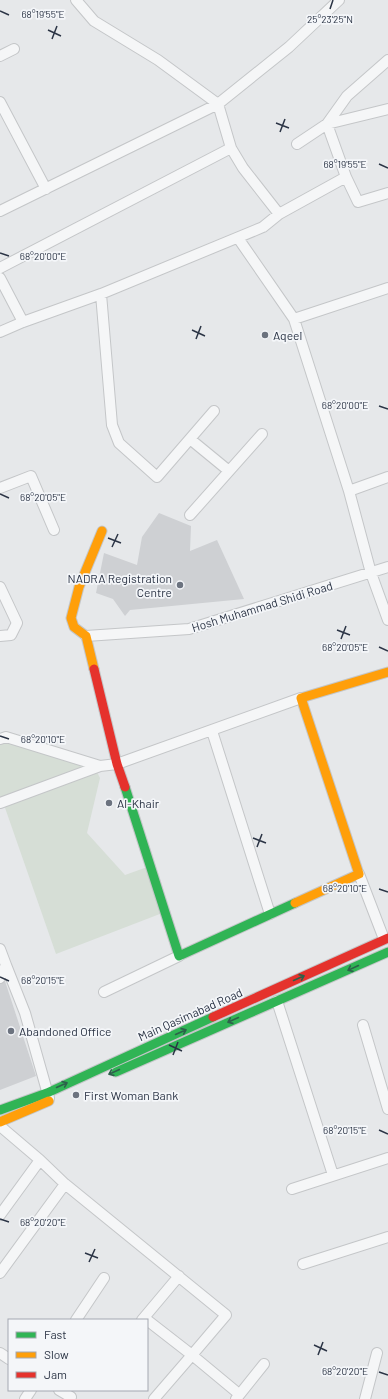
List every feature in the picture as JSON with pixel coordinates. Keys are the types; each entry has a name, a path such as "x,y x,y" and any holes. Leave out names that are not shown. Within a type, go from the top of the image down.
{"street":[{"path":"76,0 94,22 158,60 218,104 231,148 243,168 278,214"},
{"path":"0,211 218,104 289,47 339,0"},
{"path":"0,56 14,49"},
{"path":"327,124 347,96 388,60"},
{"path":"0,102 46,189"},
{"path":"297,144 327,124 388,109"},
{"path":"327,124 346,177 358,202 388,193"},
{"path":"0,268 231,148"},
{"path":"0,332 23,322 101,294 238,238 262,227 278,214 346,177"},
{"path":"238,238 294,319 349,491 371,573 388,620"},
{"path":"0,278 23,322"},
{"path":"294,319 388,288"},
{"path":"101,294 112,425 118,443 157,478 214,411"},
{"path":"190,515 262,434"},
{"path":"190,439 229,471"},
{"path":"0,488 30,476 54,530"},
{"path":"349,491 388,477"},
{"path":"102,531 76,598 71,619 76,630 86,636 116,764 179,956"},
{"name":"Hosh Muhammad Shidi Road","path":"86,636 189,629 388,567"},
{"path":"0,587 17,623 15,630 11,635 0,636"},
{"path":"0,803 100,766 116,764 301,698 388,672"},
{"path":"301,698 359,874 386,938"},
{"path":"212,731 270,914"},
{"path":"0,739 6,737 100,766"},
{"path":"104,992 359,874"},
{"name":"Main Qasimabad Road","path":"0,1122 48,1096 386,938"},
{"path":"0,949 25,1013 48,1096"},
{"name":"Main Qasimabad Road","path":"0,1110 48,1096 278,1001 388,952"},
{"path":"0,978 6,965"},
{"path":"278,1001 333,1175"},
{"path":"363,1025 388,1109"},
{"path":"0,1126 40,1160 65,1184 226,1315 154,1399"},
{"path":"292,1189 388,1158"},
{"path":"0,1215 40,1160"},
{"path":"0,1273 65,1184"},
{"path":"303,1264 388,1237"},
{"path":"146,1319 179,1276"},
{"path":"77,1319 104,1278"},
{"path":"148,1322 192,1355 237,1397 264,1364"},
{"path":"365,1399 377,1353"},
{"path":"62,1391 73,1395"}],"shaded area":[{"path":"0,739 95,768 100,778 87,833 125,875 150,866 165,912 56,954 3,802 0,803"}],"building":[{"path":"159,513 191,526 190,551 217,540 244,599 130,610 125,616 113,599 96,593 104,553 137,565 142,537"},
{"name":"Abandoned Office","path":"5,981 36,1076 0,1090 0,984"}],"traffic: fast":[{"path":"125,787 179,956 295,903"},
{"path":"116,1072 388,952"},
{"path":"0,1110 47,1093 213,1017"}],"traffic: slow":[{"path":"94,669 86,636 74,627 71,618 79,587 102,531"},
{"path":"295,903 359,874 301,698 388,672"},
{"path":"0,1122 49,1101"}],"traffic: jam":[{"path":"94,669 117,764 125,787"},
{"path":"213,1017 388,938"}],"place":[{"name":"Aqeel","path":"265,335"},
{"name":"NADRA Registration Centre","path":"180,585"},
{"name":"Al-Khair","path":"109,803"},
{"name":"Abandoned Office","path":"11,1031"},
{"name":"First Woman Bank","path":"76,1095"}]}
